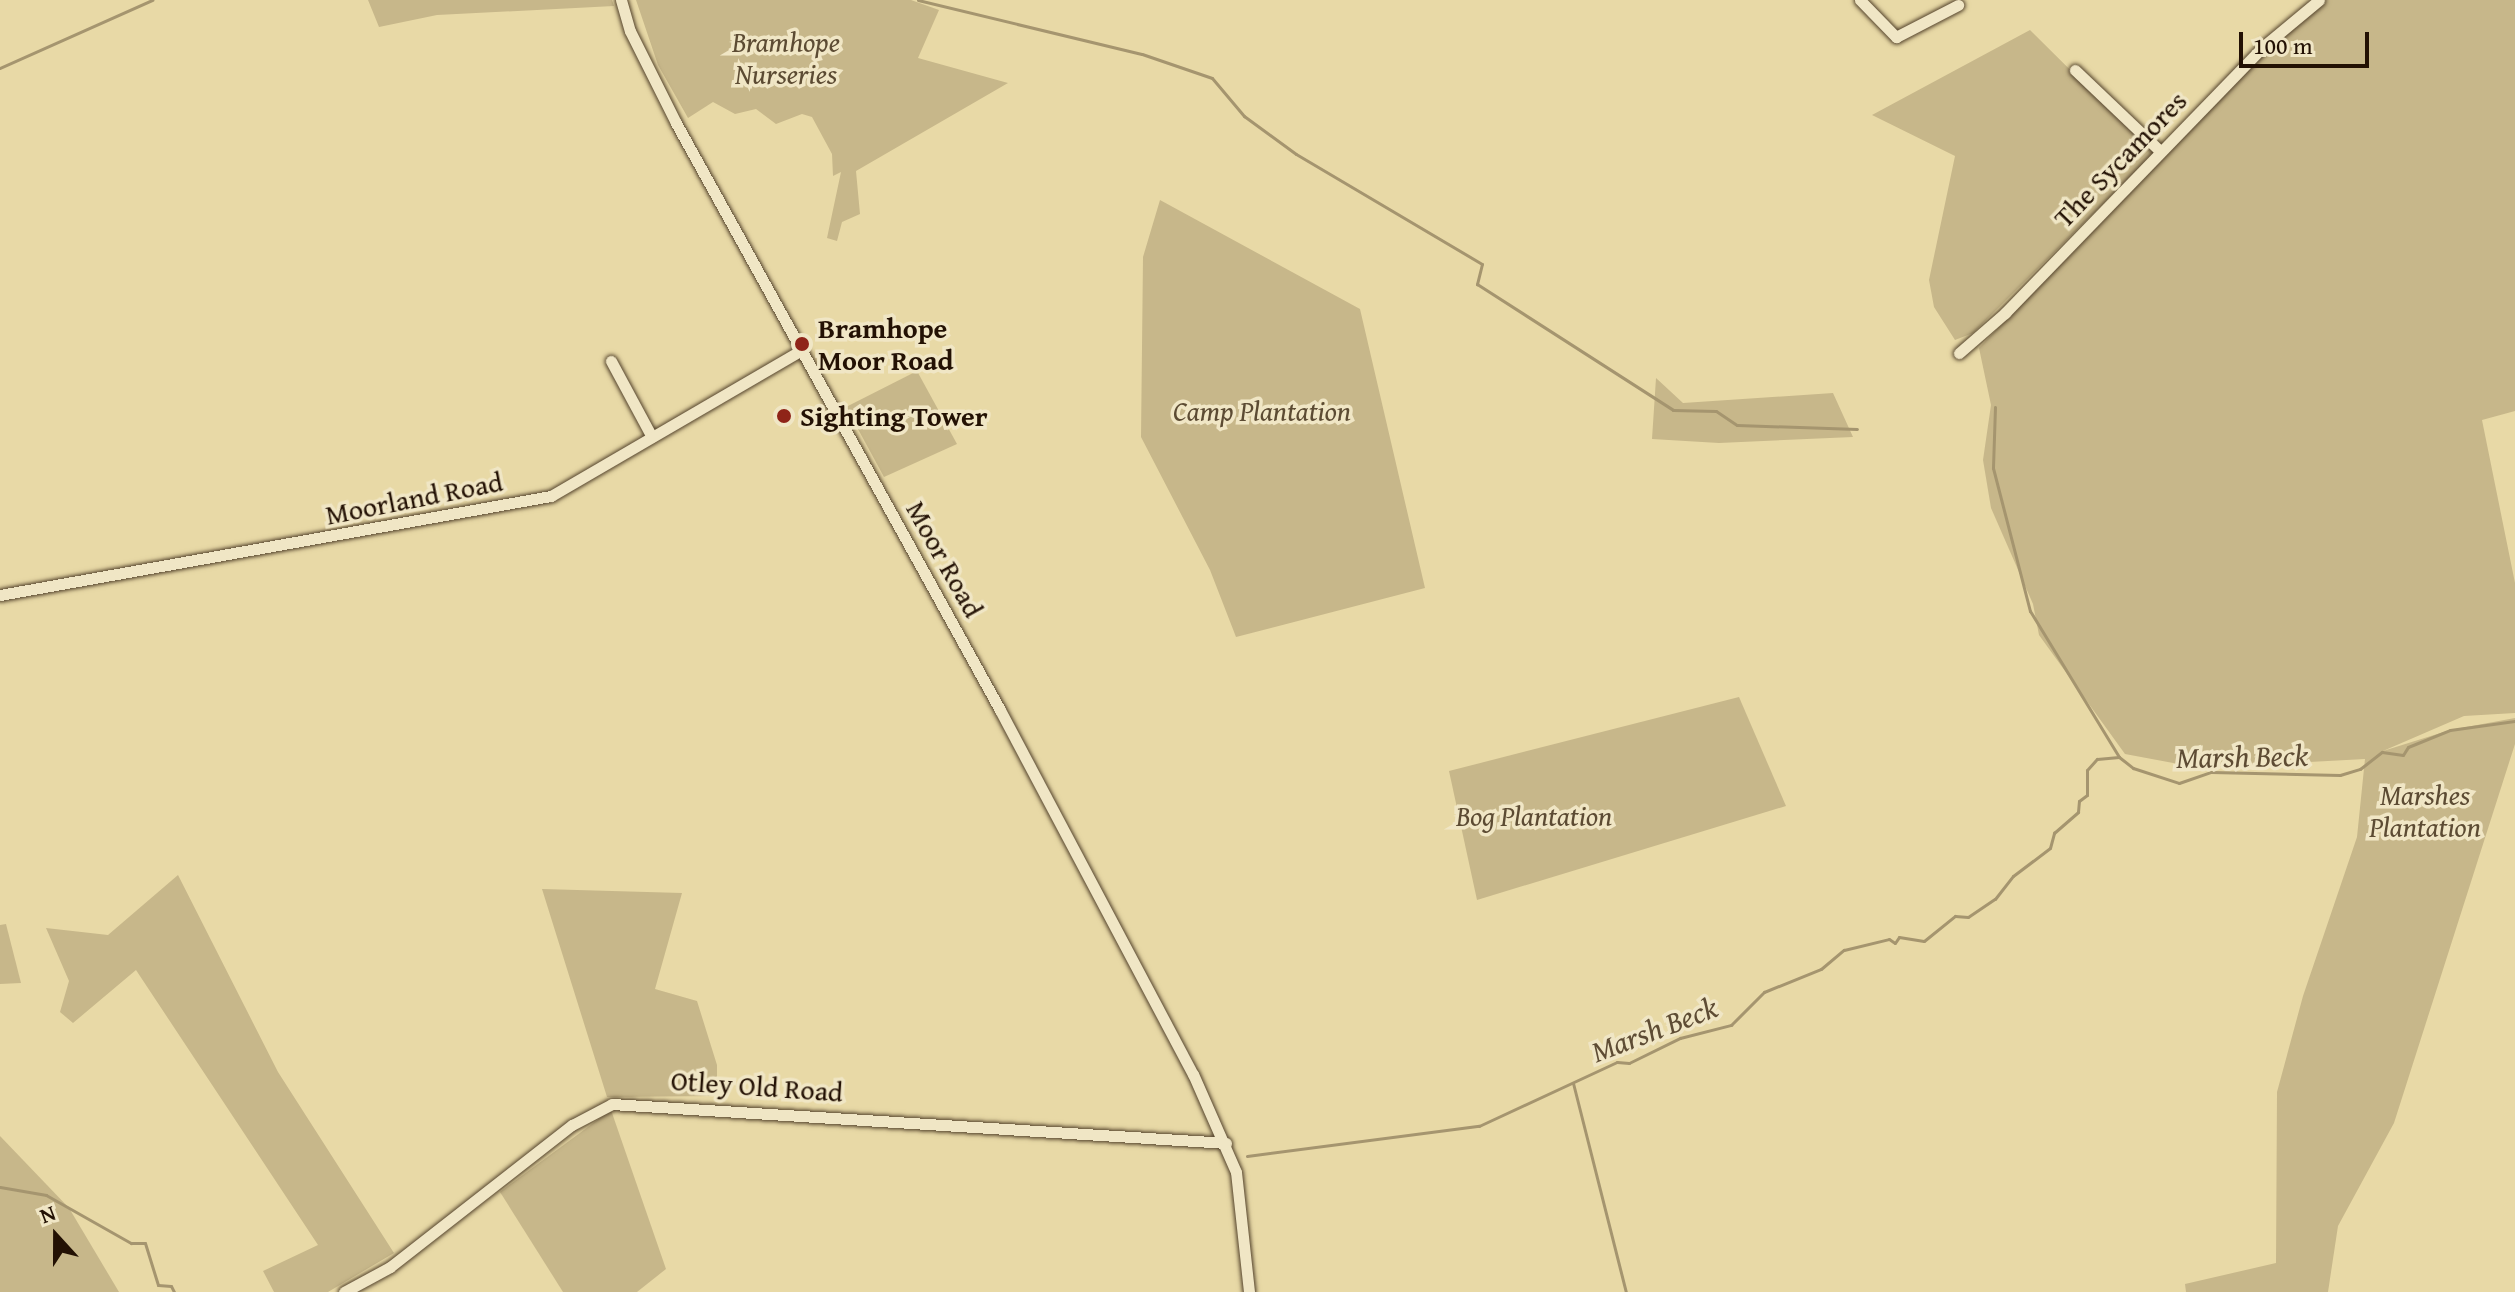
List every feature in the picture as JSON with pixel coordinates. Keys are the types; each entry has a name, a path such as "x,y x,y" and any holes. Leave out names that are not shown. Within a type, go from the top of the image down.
{"street":[{"name":"Moor Road","path":"621,0 630,31 676,123 1108,909 1226,1143 1240,1195 1249,1292"},
{"path":"1860,0 1896,37 1958,5"},
{"name":"The Sycamores","path":"1959,353 2005,313 2265,45 2319,0"},
{"path":"2075,70 2160,151"},
{"name":"Moorland Road","path":"0,595 551,496 802,350"},
{"path":"611,361 652,437"},
{"name":"Otley Old Road","path":"344,1292 390,1267 572,1125 612,1104 1226,1143"}],"green space":[{"path":"368,0 612,0 614,6 437,15 379,27"},
{"name":"Bramhope Nurseries","path":"636,0 911,0 939,10 918,58 1008,83 856,171 860,214 842,222 837,241 827,238 841,172 833,176 832,154 812,117 802,114 776,124 756,109 735,114 713,102 688,118 658,65"},
{"name":"Marshes Plantation","path":"2326,0 2515,0 2515,411 2482,420 2515,583 2515,713 2464,716 2383,751 2450,730 2515,718 2515,744 2394,1123 2338,1226 2328,1292 2186,1292 2185,1284 2276,1263 2277,1092 2303,996 2357,837 2365,759 2200,768 2125,754 2039,635 2033,604 1991,508 1983,460 1991,405 1979,348 2260,55"},
{"path":"2030,30 2154,153 1973,333 1955,340 1934,307 1929,280 1955,156 1872,115"},
{"name":"Camp Plantation","path":"1160,200 1360,309 1425,588 1236,637 1210,570 1141,437 1143,257"},
{"path":"917,371 957,444 884,477 846,407"},
{"path":"1656,378 1683,403 1833,393 1853,437 1719,443 1652,439"},
{"name":"Bog Plantation","path":"1739,697 1786,806 1477,900 1449,771"},
{"path":"178,875 278,1072 394,1253 328,1292 274,1292 263,1271 318,1245 136,970 73,1023 60,1012 69,981 46,928 108,935"},
{"path":"542,889 682,893 655,989 697,1001 717,1065 717,1096 607,1097"},
{"path":"6,924 21,983 0,984 0,925"},
{"path":"611,1110 666,1269 637,1292 563,1292 500,1192"},
{"path":"0,1136 69,1208 119,1292 0,1292"}],"waterway":[{"path":"0,68 152,0"},
{"path":"918,0 1142,54 1212,78 1244,116 1296,154 1482,264 1477,284 1673,410 1716,411 1737,425 1857,429"},
{"path":"1995,407 1993,468 2030,611 2119,757"},
{"name":"Marsh Beck","path":"1247,1156 1479,1126 1617,1062 1629,1063 1680,1038 1731,1025 1764,992 1821,969 1844,950 1889,939 1895,943 1899,937 1924,941 1955,916 1968,917 1995,899 2013,876 2050,848 2054,833 2078,812 2079,801 2087,795 2087,770 2097,759 2119,757 2133,768 2179,783 2211,772 2340,775 2360,769 2382,752 2403,755 2408,747 2450,730 2515,721"},
{"path":"1573,1083 1626,1292"},
{"path":"0,1187 46,1195 131,1243 145,1243 158,1285 171,1286 174,1292"}],"place":[{"name":"Bramhope Moor Road","path":"802,344"},
{"name":"Sighting Tower","path":"784,416"}]}
